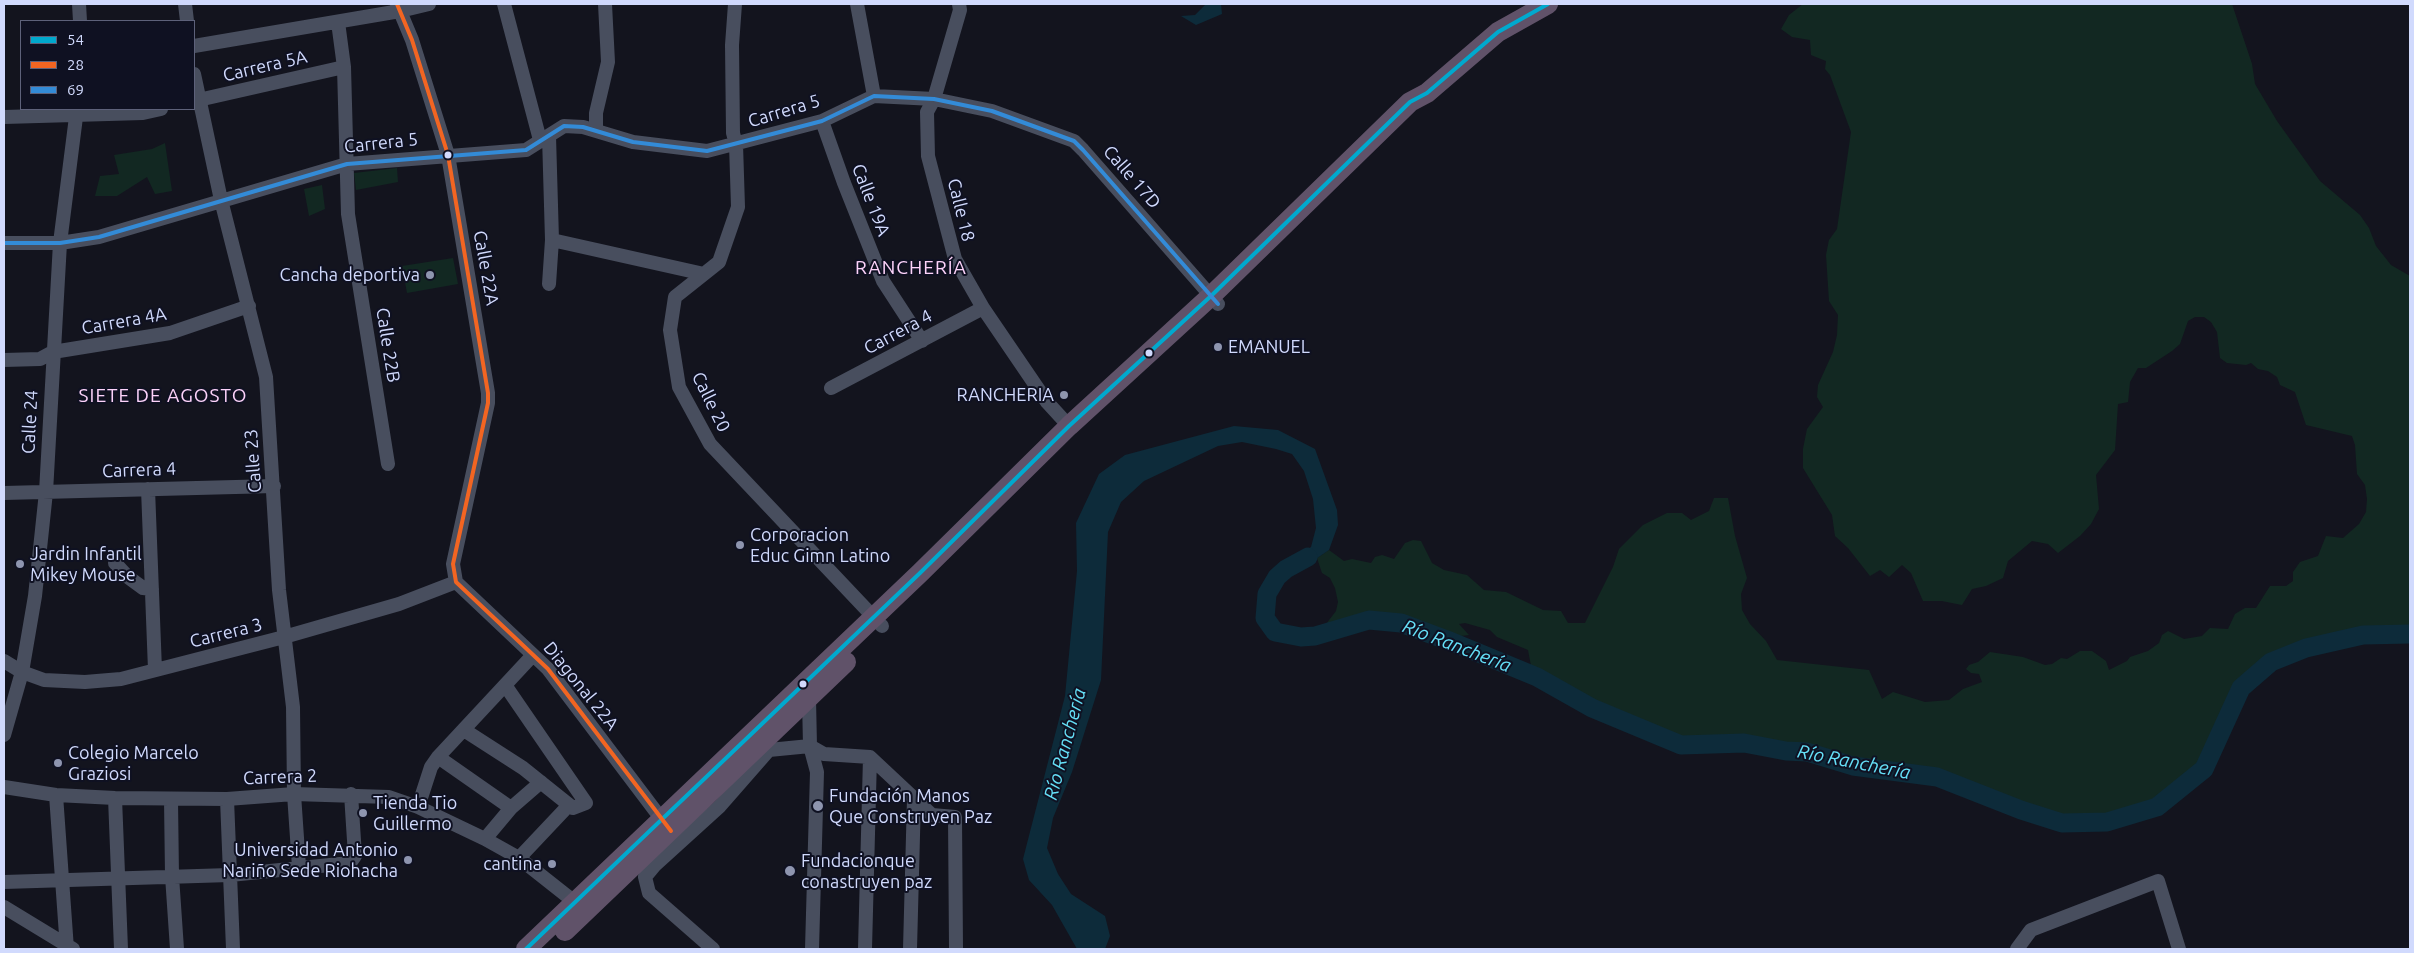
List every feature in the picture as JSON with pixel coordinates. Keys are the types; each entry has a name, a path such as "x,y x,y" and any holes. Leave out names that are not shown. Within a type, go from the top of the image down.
{"highway":[{"path":"1466,58 1520,4"},
{"path":"526,949 581,906 925,577 1079,433 1215,300 1419,109 1426,93 1498,32 1548,4"},
{"path":"925,577 1069,426 1215,300"},
{"path":"544,949 581,906"}],"street":[{"path":"80,4 80,20"},
{"path":"185,4 187,20"},
{"path":"195,46 338,22 399,8 429,4"},
{"path":"504,4 544,138 552,240 549,284"},
{"path":"596,131 596,114 608,62 605,4"},
{"name":"Calle 20","path":"735,4 732,45 733,133 736,144 738,207 719,262 675,297 670,330 678,387 710,444 878,622"},
{"path":"857,4 874,96"},
{"name":"Calle 18","path":"959,4 960,10 934,99 927,112 928,156 954,259 983,308 1047,402 1069,426"},
{"name":"Calle 22A","path":"399,8 412,40 448,155 488,393 488,404 453,564 456,582"},
{"name":"Calle 22B","path":"338,22 344,67 348,214 388,464"},
{"name":"Carrera 5A","path":"196,101 344,67"},
{"name":"Calle 23","path":"195,88 196,101 266,377 279,590 293,707 294,794 299,868"},
{"name":"Carrera 5","path":"4,243 60,243 99,236 347,164 526,150 564,126 583,127 633,142 707,151 822,121 874,96 934,99 992,112"},
{"path":"4,117 76,112 143,113 156,110"},
{"name":"Calle 24","path":"4,735 22,672 35,596 46,492 60,243 76,112"},
{"name":"Calle 17D","path":"992,112 1074,142 1084,150 1215,300"},
{"name":"Calle 19A","path":"822,121 844,183 883,281 922,341"},
{"path":"552,240 704,274"},
{"name":"Carrera 4A","path":"4,360 40,359 53,352 170,333 249,306"},
{"name":"Carrera 4","path":"831,388 983,308"},
{"name":"Carrera 4","path":"4,493 274,486"},
{"path":"148,489 155,670"},
{"path":"115,563 143,588 152,589"},
{"name":"Carrera 3","path":"4,661 22,672 44,680 85,682 121,679 284,637 399,604 456,582"},
{"name":"Diagonal 22A","path":"456,582 548,669 666,825"},
{"path":"418,808 431,766 533,655"},
{"path":"464,730 541,782 573,808 586,804 505,685"},
{"path":"804,694 810,746 817,772 812,949"},
{"path":"713,949 649,893 645,877 654,865 720,806 769,750 810,746 824,754 870,757 932,815 955,818 956,948"},
{"path":"438,757 511,808"},
{"path":"865,949 870,757"},
{"path":"485,839 511,808 541,782"},
{"name":"Carrera 2","path":"4,787 56,795 171,800 294,794 351,794 389,797 418,808 485,839 518,858 581,906"},
{"path":"4,882 118,880 172,876 230,875 350,863 355,856 351,794"},
{"path":"56,795 69,948"},
{"path":"115,798 122,949"},
{"path":"227,798 233,949"},
{"path":"910,949 914,798"},
{"path":"171,800 172,876 177,949"},
{"path":"518,858 569,805"},
{"path":"2017,949 2031,930 2158,881 2179,949"},
{"path":"4,907 69,948"}],"green space":[{"path":"1803,4 2232,4 2252,64 2255,84 2277,121 2320,181 2360,215 2369,228 2376,246 2391,265 2410,276 2410,634 2363,635 2306,648 2271,662 2241,688 2204,769 2157,807 2107,822 2062,823 2021,810 1937,777 1853,766 1807,752 1787,751 1748,744 1681,745 1592,708 1537,677 1531,666 1528,650 1497,637 1490,630 1465,623 1459,624 1469,635 1453,637 1435,632 1430,627 1399,615 1387,614 1378,616 1378,621 1367,621 1324,633 1323,628 1336,611 1338,602 1335,588 1330,578 1322,573 1317,558 1329,550 1344,561 1352,559 1371,563 1375,557 1382,555 1394,559 1405,543 1413,540 1421,541 1432,563 1444,570 1467,575 1484,590 1506,592 1543,610 1561,611 1568,623 1585,623 1613,567 1619,549 1643,525 1667,513 1682,513 1691,520 1709,511 1714,498 1728,498 1735,536 1747,578 1741,594 1742,610 1750,624 1766,641 1777,660 1869,670 1882,699 1893,692 1925,702 1949,700 1963,689 1982,682 1979,674 1971,673 1966,669 1969,665 1978,662 1990,652 2023,657 2045,665 2052,664 2061,658 2067,659 2080,651 2092,651 2106,661 2109,670 2127,661 2130,657 2148,651 2159,643 2162,635 2168,631 2184,639 2202,636 2210,628 2228,629 2235,614 2245,608 2256,608 2270,586 2286,586 2293,581 2293,572 2300,562 2318,556 2326,536 2343,538 2359,524 2366,512 2367,499 2365,485 2357,474 2355,445 2352,436 2306,425 2295,392 2280,385 2277,377 2268,371 2258,369 2251,363 2246,365 2227,363 2220,358 2217,332 2211,322 2204,317 2195,317 2188,321 2180,344 2146,368 2138,368 2130,382 2128,402 2118,404 2115,450 2096,475 2099,509 2091,524 2080,536 2058,553 2048,544 2032,541 2008,561 2003,578 1986,586 1972,589 1962,605 1942,601 1923,601 1911,573 1902,565 1889,577 1880,570 1870,576 1848,548 1835,536 1832,515 1803,468 1803,449 1807,429 1823,407 1817,397 1818,385 1833,352 1837,335 1838,315 1829,301 1826,255 1829,240 1837,229 1851,132 1830,75 1825,69 1826,61 1811,55 1810,40 1792,37 1781,29 1789,15"},
{"path":"165,143 172,191 155,194 147,177 117,196 95,196 100,176 119,174 114,155 152,149"},
{"path":"397,168 398,182 356,190 354,173"},
{"path":"322,185 325,209 309,216 304,189"},
{"name":"Cancha deportiva","path":"453,258 458,284 407,293 402,266"}],"water":[{"path":"1206,4 1221,4 1222,14 1196,25 1181,16 1195,15"},
{"name":"Río Ranchería","path":"1234,426 1278,430 1315,449 1337,510 1338,525 1329,550 1307,565 1286,569 1298,556 1311,547 1316,528 1313,499 1304,471 1292,454 1242,442 1218,446 1144,481 1121,502 1108,532 1101,680 1072,772 1053,818 1047,848 1058,874 1071,894 1105,916 1110,936 1105,949 1077,949 1052,905 1029,880 1023,859 1065,696 1077,571 1076,523 1099,474 1125,455"}],"waterway":[{"name":"Río Ranchería","path":"1308,557 1286,569 1277,577 1267,594 1265,618 1275,632 1301,637 1315,636 1369,620 1401,623 1537,677 1592,708 1681,745 1744,743 1786,751 1807,752 1853,766 1937,777 2021,810 2062,823 2107,822 2157,807 2204,769 2241,688 2271,662 2306,648 2363,635 2410,634"}],"transit line":[{"name":"28","path":"397,4 412,40 448,155 488,393 488,403 453,564 456,582 548,669 671,831"},
{"name":"54","path":"526,949 920,573 1069,426 1211,296 1410,102 1427,93 1498,32 1548,4"},
{"name":"69","path":"4,243 60,243 99,237 347,164 526,150 564,126 583,127 633,142 707,151 822,121 874,96 934,99 992,111 1074,141 1218,304"}],"place":[{"name":"Cancha deportiva","path":"430,275"},
{"name":"EMANUEL","path":"1218,347"},
{"name":"RANCHERIA","path":"1064,395"},
{"name":"Corporacion Educ Gimn Latino","path":"740,545"},
{"name":"Jardin Infantil Mikey Mouse","path":"20,564"},
{"name":"Colegio Marcelo Graziosi","path":"58,763"},
{"name":"Fundación Manos Que Construyen Paz","path":"818,806"},
{"name":"Tienda Tio Guillermo","path":"363,813"},
{"name":"Universidad Antonio Nariño Sede Riohacha","path":"408,860"},
{"name":"cantina","path":"552,864"},
{"name":"Fundacionque conastruyen paz","path":"790,871"}],"district":[{"name":"RANCHERÍA","path":"911,268"},
{"name":"SIETE DE AGOSTO","path":"163,396"}]}
